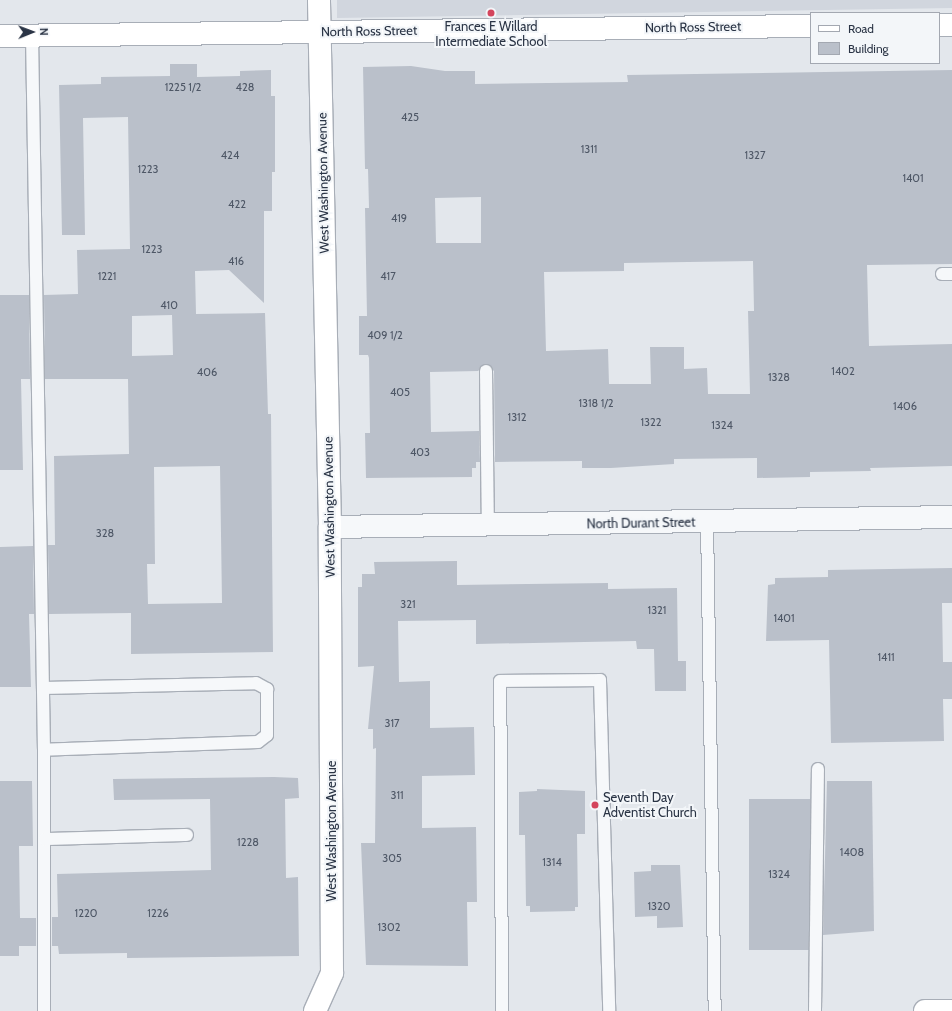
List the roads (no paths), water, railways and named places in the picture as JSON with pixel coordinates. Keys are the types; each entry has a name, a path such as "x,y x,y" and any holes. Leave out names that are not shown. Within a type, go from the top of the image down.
{"street":[{"name":"West Washington Avenue","path":"315,1011 332,973 330,527 319,0"},
{"path":"940,25 952,25"},
{"name":"North Ross Street","path":"0,36 810,26"},
{"name":"North Durant Street","path":"330,527 952,517"},
{"path":"925,1011 952,1011"}],"lane":[{"path":"32,35 44,750 44,1011"},
{"path":"486,371 488,525"},
{"path":"707,522 715,1011"},
{"path":"502,1011 500,681 600,680 609,1011"},
{"path":"43,688 256,683 266,690 267,697 267,735 258,742 44,750"},
{"path":"816,1011 818,769"},
{"path":"45,839 187,835"}],"place":[{"name":"Frances E Willard Intermediate School","path":"491,13"},
{"name":"Seventh Day Adventist Church","path":"595,805"}]}
